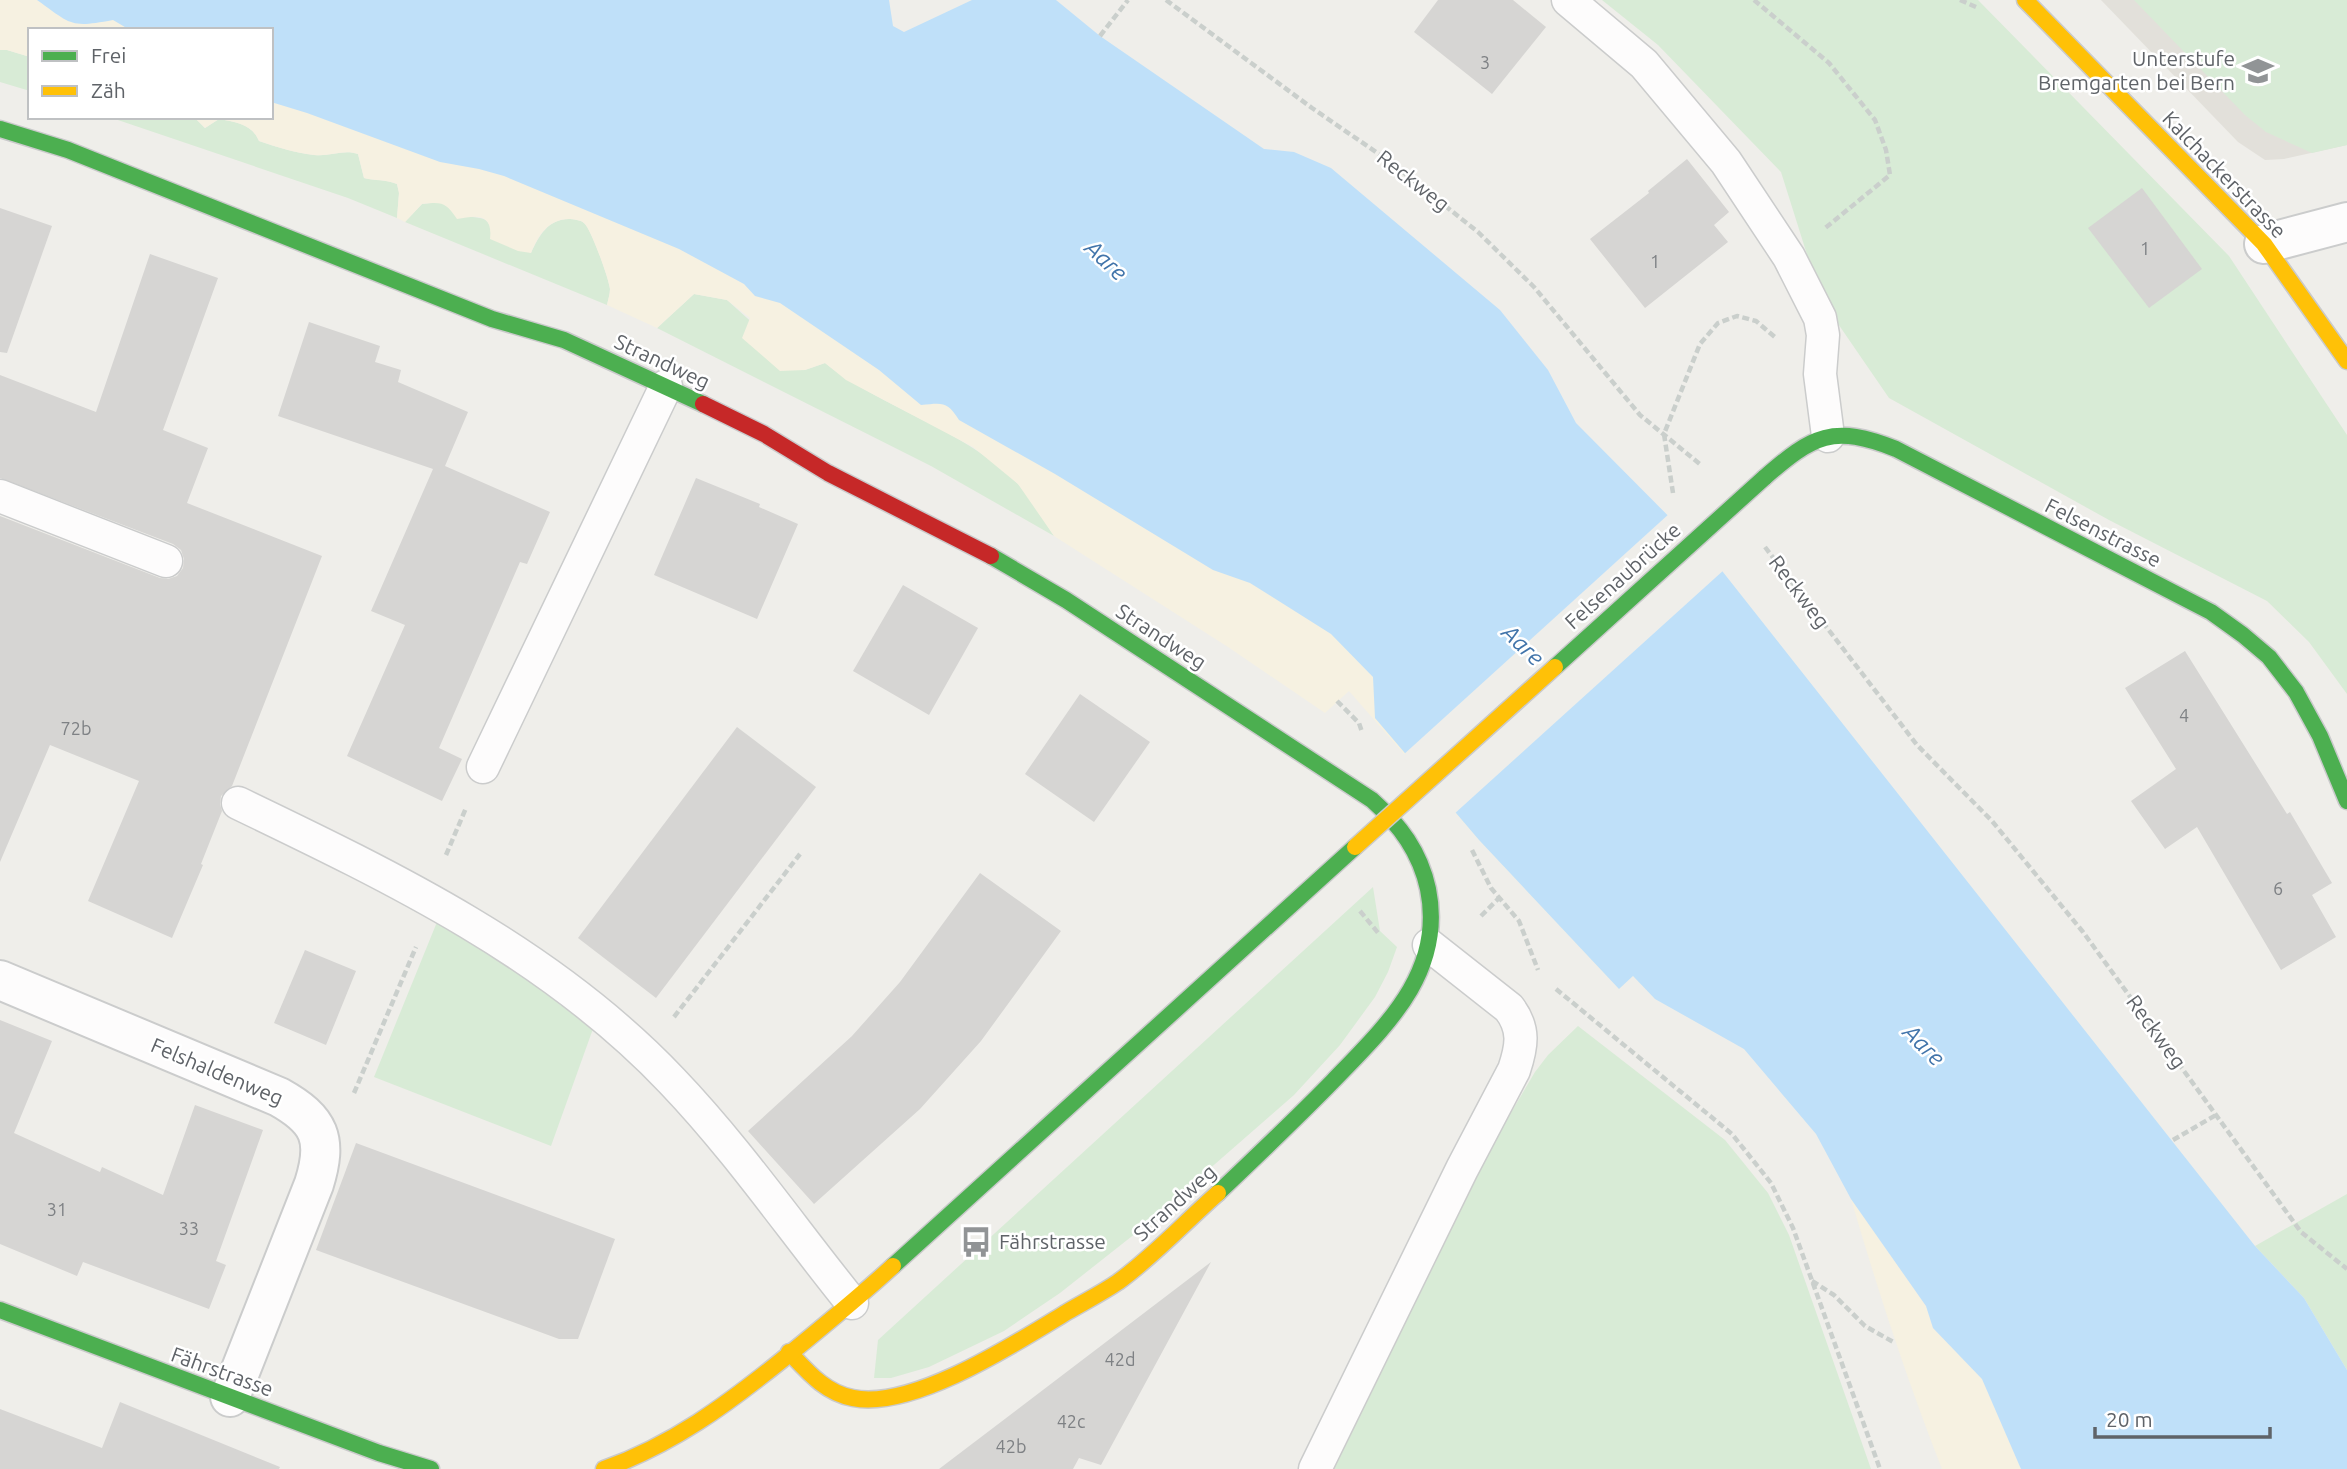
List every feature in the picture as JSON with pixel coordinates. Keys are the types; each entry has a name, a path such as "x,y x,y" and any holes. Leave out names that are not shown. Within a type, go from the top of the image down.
{"street":[{"name":"Kalchackerstrasse","path":"2025,0 2264,244 2347,361"},
{"name":"Strandweg","path":"0,130 68,150 492,319 564,340 666,386 764,435 828,473 995,558 1066,600 1372,800 1400,827 1414,848 1428,890 1431,930 1421,971 1399,1007 1373,1039 1224,1188 1118,1281 1034,1333 970,1368 947,1379 879,1400 854,1399 834,1394 821,1386 789,1352"},
{"path":"2264,244 2347,222"},
{"name":"Felsenstrasse","path":"1764,478 1790,454 1828,436 1845,433 1876,440 2211,612 2269,657 2296,692 2320,736 2347,801"},
{"name":"Felsenaubrücke","path":"852,1303 1764,478"},
{"name":"Felshaldenweg","path":"0,981 279,1097 305,1114 315,1126"},
{"path":"230,1397 314,1184 322,1151 315,1126"},
{"path":"604,1469 661,1446 728,1404 852,1303"},
{"name":"Fährstrasse","path":"0,1311 379,1453 431,1469"}],"lane":[{"path":"1568,0 1644,64 1726,162 1789,257 1820,318 1823,335 1820,374 1828,436"},
{"path":"483,767 666,386"},
{"path":"0,496 166,561"},
{"path":"238,803 330,847 426,898 522,955 582,999 643,1053 717,1131 852,1303"},
{"path":"1315,1469 1462,1169 1514,1070 1519,1054 1521,1031 1508,1008 1429,946"}],"path":[{"path":"1100,36 1128,0"},
{"name":"Reckweg","path":"1166,0 1311,108 1389,161 1478,232 1534,287 1640,415 1709,471"},
{"path":"1754,0 1829,63 1875,120 1881,132 1890,175 1833,221"},
{"path":"1675,500 1664,434 1700,344 1709,331 1727,318 1737,316 1756,321 1820,374"},
{"name":"Reckweg","path":"1765,547 1917,745 1992,821 2083,932 2301,1232 2347,1269"},
{"path":"1337,701 1351,715"},
{"path":"315,1126 348,1108 431,910 426,898 483,767"},
{"path":"643,1053 690,999 800,854"},
{"path":"1491,888 1520,921 1540,975"},
{"path":"1549,983 1732,1134 1771,1183 1793,1228 1880,1469"},
{"path":"2173,1140 2216,1115"},
{"path":"1811,1280 1834,1295 1865,1326 1895,1343"}],"shaded area":[{"name":"Unterstufe Bremgarten bei Bern","path":"2101,0 2347,0 2347,145 2284,159 2265,160 2238,142"}],"green space":[{"path":"1602,0 1978,0 2229,256 2347,435 2347,694 2309,642 2267,601 2109,520 1889,398 1821,299 1781,172 1658,45"},
{"name":"Unterstufe Bremgarten bei Bern","path":"2134,0 2347,0 2347,145 2312,153 2266,132 2245,115"},
{"path":"0,50 28,56 28,90 0,82"},
{"path":"115,119 196,119 205,128 219,119 243,125 256,135 259,141 293,151 320,155 347,152 358,154 364,178 397,184 397,218 348,198"},
{"path":"440,202 464,215 484,219 491,228 531,253 541,235 555,222 569,219 583,222 591,234 606,275 610,289 607,305 405,222 422,204"},
{"path":"694,294 727,300 805,370 825,363 872,394 973,448 1017,483 1054,536 931,466 657,328"},
{"path":"1373,887 1380,931 1397,947 1388,972 1375,997 1340,1045 1294,1095 1136,1233 1060,1293 1004,1331 929,1367 891,1378 874,1378 878,1340"},
{"path":"437,922 490,950 594,1026 551,1146 374,1077"},
{"path":"1578,1026 1725,1140 1768,1193 1789,1235 1871,1469 1330,1469 1474,1175 1535,1072 1548,1055"},
{"path":"2347,1194 2347,1370 2304,1298 2255,1246"}],"sand":[{"path":"0,0 315,0 1288,578 1655,999 1633,976 1619,989 1479,840 1349,691 1325,713 1228,647 1054,536 1018,484 973,447 846,380 825,363 805,370 780,371 742,338 750,318 727,300 694,294 657,328 607,305 610,289 607,275 591,234 581,221 569,219 550,225 531,253 518,251 490,239 489,224 486,220 477,217 457,219 443,204 422,204 405,222 397,218 397,184 364,178 358,154 347,152 320,155 293,151 259,141 252,131 243,125 219,119 273,119 273,28 28,28 28,56 0,50"},
{"path":"196,119 219,119 205,128"},
{"path":"1851,1199 1926,1306 1933,1328 1982,1379 2021,1469 1942,1469 1894,1335"}],"water":[{"name":"Aare","path":"37,0 889,0 893,26 904,32 972,0 1056,0 1100,36 1264,149 1294,152 1331,168 1500,310 1548,370 1576,423 1719,567 2255,1246 2304,1298 2347,1370 2347,1469 2021,1469 1982,1379 1933,1328 1926,1306 1851,1199 1816,1134 1744,1049 1655,999 1633,976 1619,989 1479,840 1375,718 1373,677 1331,634 1250,583 1213,570 1055,474 959,420 948,406 921,405 879,370 780,303 755,296 744,284 679,249 504,176 440,162 273,103 273,28 127,28 113,20 79,24 65,19"}],"pier":[{"path":"1670,513 1725,569 1453,815 1402,756"}],"building":[{"path":"1438,0 1513,0 1546,27 1492,94 1414,32"},
{"path":"1687,159 1729,212 1714,225 1728,242 1645,308 1590,239"},
{"path":"2142,188 2202,269 2149,308 2088,228"},
{"path":"0,208 52,226 7,353 0,352"},
{"path":"150,254 218,278 163,430 208,448 187,503 322,556 232,786 221,796 222,811 201,864 203,865 172,938 88,901 139,781 50,745 0,862 0,516 160,578 177,576 183,568 184,559 181,550 173,544 0,478 0,375 96,412"},
{"path":"309,322 380,346 375,362 401,370 398,382 468,412 445,466 550,512 527,564 520,562 439,748 462,759 442,801 347,756 405,625 371,611 433,469 278,416"},
{"path":"696,478 760,504 759,507 798,524 757,619 654,575"},
{"path":"903,585 978,628 929,715 853,671"},
{"path":"2185,651 2287,814 2290,812 2332,883 2312,895 2336,937 2281,970 2197,827 2165,849 2131,801 2176,769 2125,688"},
{"path":"1080,694 1150,742 1094,822 1025,774"},
{"path":"737,727 816,787 656,998 578,938"},
{"path":"980,873 1061,931 981,1041 920,1109 814,1204 748,1131 852,1036 900,982"},
{"path":"305,950 356,971 326,1045 274,1023"},
{"path":"0,1020 52,1041 14,1133 100,1172 102,1167 163,1195 195,1105 263,1130 216,1261 226,1265 209,1309 83,1262 77,1276 0,1244"},
{"path":"356,1143 615,1239 578,1339 559,1339 316,1250"},
{"path":"1211,1262 1101,1465 1079,1458 1073,1469 939,1469"},
{"path":"120,1402 280,1467 0,1469 0,1409 102,1448"}],"traffic: fast":[{"path":"0,129 68,150 492,319 564,340 703,404"},
{"path":"1764,478 1796,452 1825,438 1856,437 1874,441 1896,449 2211,612 2269,657 2296,692 2320,736 2347,801"},
{"path":"1555,667 1764,478"},
{"path":"991,556 1066,600 1372,800 1408,840 1420,863 1428,889 1431,919 1428,946 1407,996 1353,1060 1218,1193"},
{"path":"893,1266 1355,847"},
{"path":"0,1310 379,1453 431,1469"}],"traffic: slow":[{"path":"2025,0 2264,244 2347,361"},
{"path":"1355,847 1555,667"},
{"path":"789,1352 825,1386 853,1398 877,1399 905,1394 934,1384 993,1356 1118,1282 1218,1193"},
{"path":"604,1469 653,1448 719,1408 782,1360 893,1266"}],"traffic: jam":[{"path":"703,404 764,434 828,473 991,556"}],"place":[{"name":"Unterstufe Bremgarten bei Bern","path":"2258,71"},
{"name":"Fährstrasse","path":"976,1242"}]}
